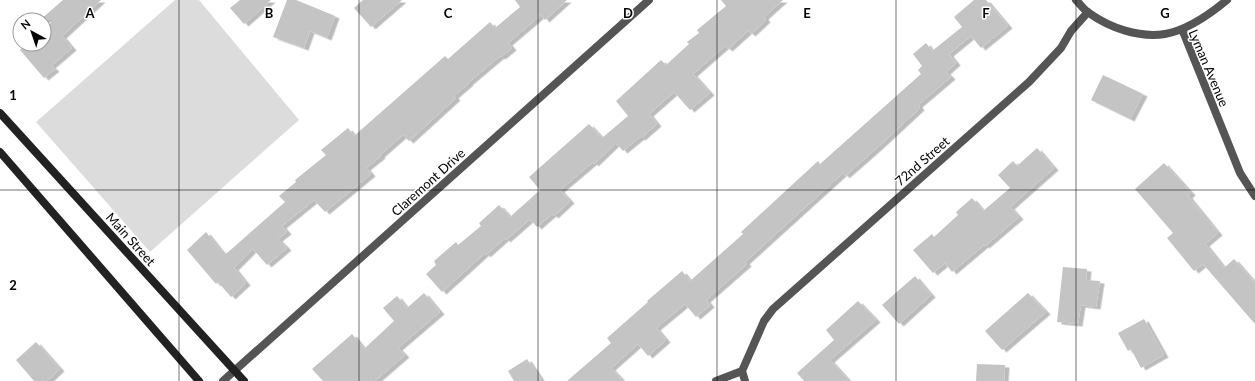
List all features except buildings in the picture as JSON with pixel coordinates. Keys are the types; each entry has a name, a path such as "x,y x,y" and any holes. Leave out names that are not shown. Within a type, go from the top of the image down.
{"main road":[{"name":"Main Street","path":"0,113 244,381"},
{"path":"0,152 199,381"}],"street":[{"name":"Claremont Drive","path":"223,381 649,0"},
{"name":"Lyman Avenue","path":"1076,0 1088,12 1102,21 1130,32 1165,34 1182,29 1240,173 1255,196"},
{"path":"1182,29 1202,19 1227,0"},
{"name":"72nd Street","path":"742,371 764,321 772,309 1029,82 1060,48 1071,31 1088,12"},
{"path":"716,381 742,371 745,381"}],"shaded area":[{"path":"175,0 199,0 299,120 150,252 36,122"}]}
